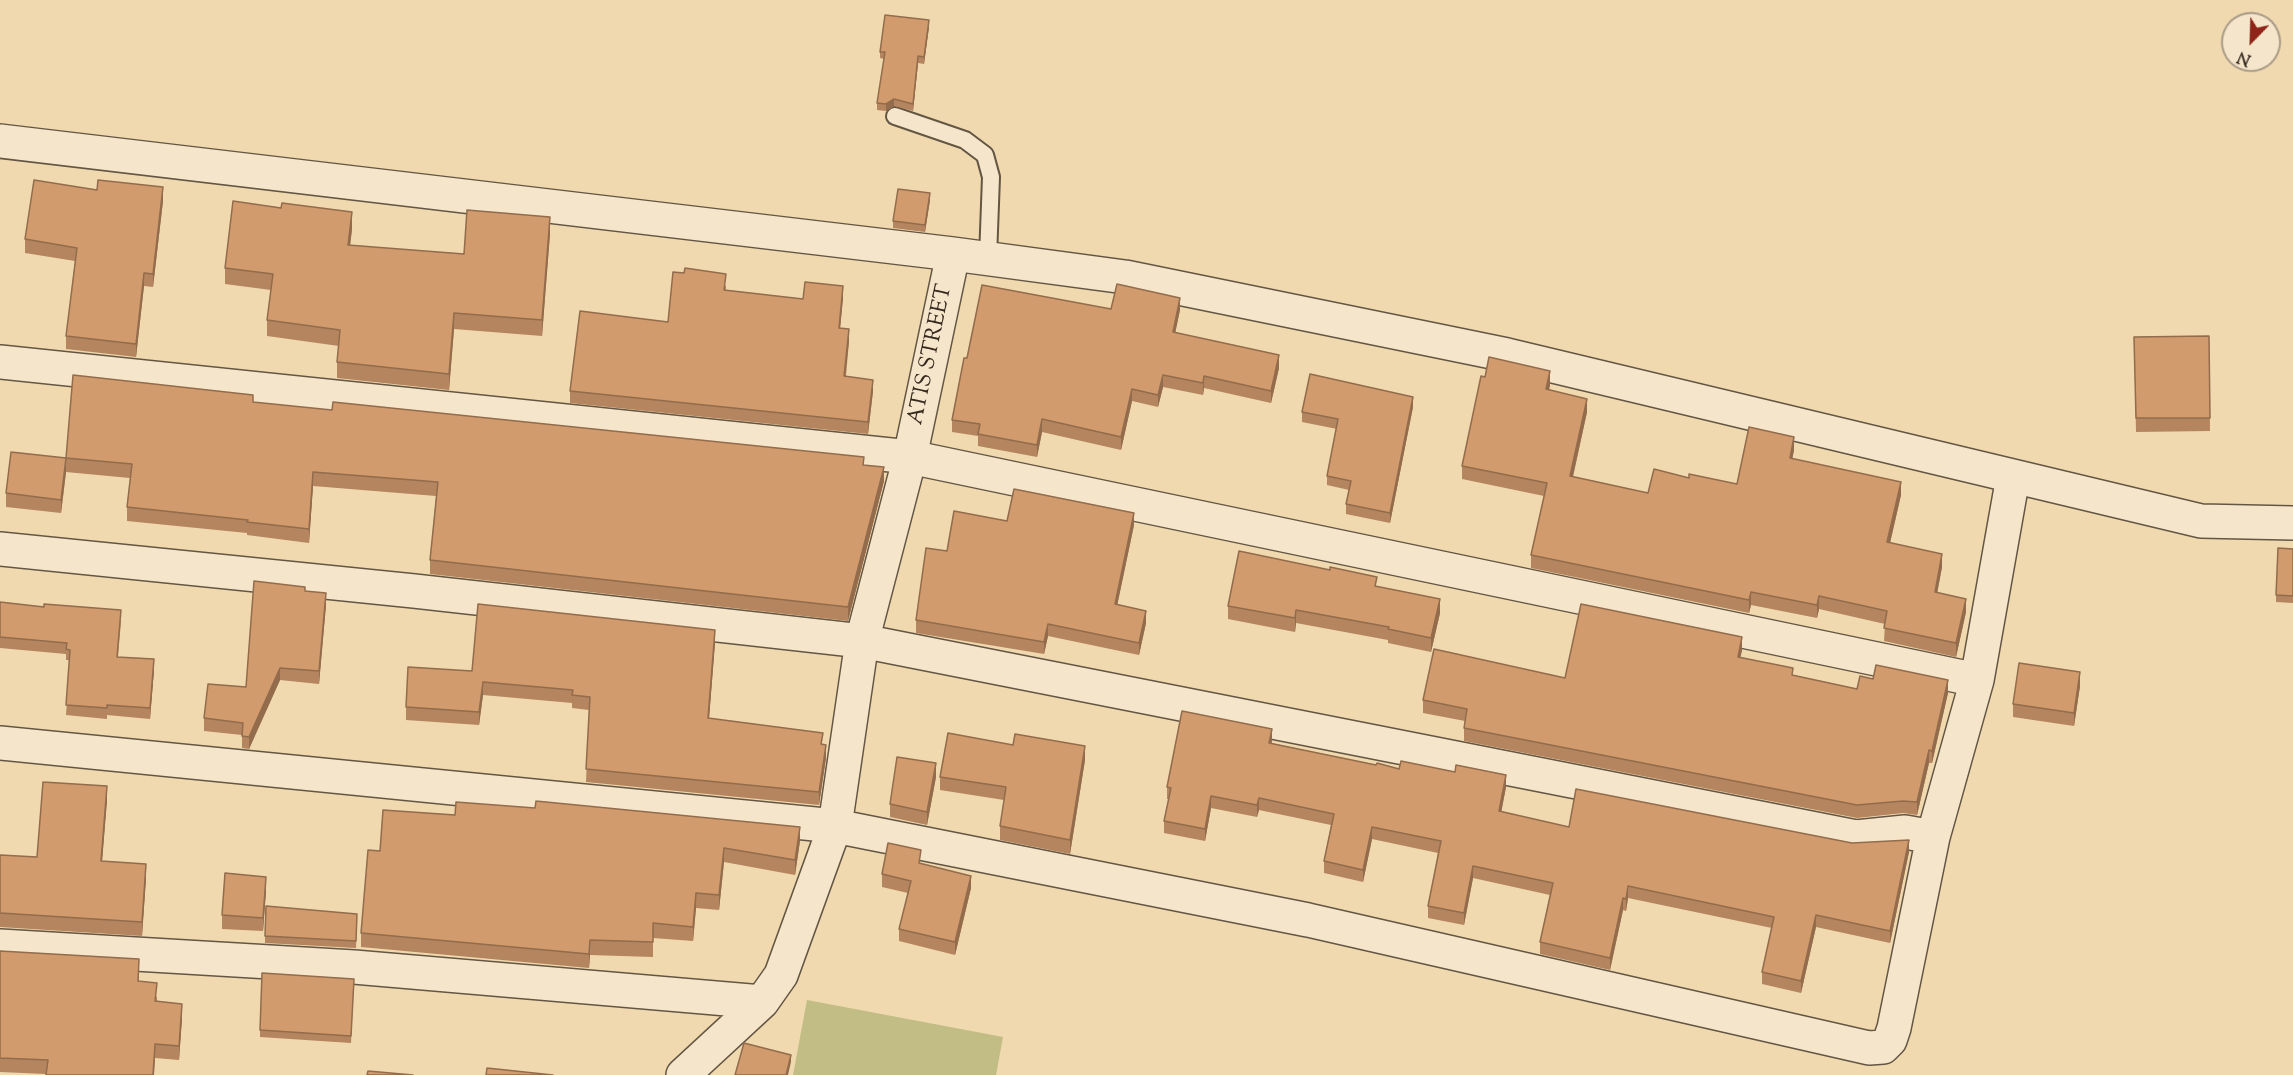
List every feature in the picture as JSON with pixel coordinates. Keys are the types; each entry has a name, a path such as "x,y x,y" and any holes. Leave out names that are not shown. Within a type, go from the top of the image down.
{"street":[{"path":"0,141 988,258 1125,277 1485,350 2201,521 2293,524"},
{"name":"ATIS STREET","path":"683,1075 762,1002 781,975 835,826 862,641 910,457 953,254"},
{"path":"0,362 910,457 1977,680"},
{"path":"0,742 835,826 1308,920 1869,1048 1883,1047 1890,1040 1894,1028 1933,837 1977,680 2013,477"},
{"path":"0,549 414,591 862,641 1856,837 1905,832 1933,837"},
{"path":"0,946 354,967 762,1002"}],"lane":[{"path":"895,116 965,140 985,155 991,177 988,258"}],"shaded area":[{"path":"807,1000 1003,1037 996,1075 793,1075"}],"building":[{"path":"885,15 929,20 924,57 918,56 913,104 894,99 886,104 877,103 885,52 880,52"},
{"path":"34,180 97,190 98,180 163,187 153,274 144,273 136,344 66,336 77,248 25,239"},
{"path":"898,189 930,193 925,225 893,221"},
{"path":"233,201 281,208 282,203 352,212 348,245 464,254 467,210 550,217 542,320 454,313 449,374 337,362 340,330 267,320 273,274 225,268"},
{"path":"685,268 726,274 724,290 803,299 805,282 843,286 839,328 849,329 844,376 873,380 868,422 570,391 580,311 668,322 673,272 684,273"},
{"path":"1117,284 1180,298 1173,332 1279,355 1271,391 1204,376 1203,383 1163,375 1158,395 1132,389 1121,437 1042,419 1037,445 978,434 980,424 952,420 982,285 1111,309"},
{"path":"2209,336 2210,418 2136,418 2134,337"},
{"path":"1489,357 1550,371 1546,389 1587,399 1570,476 1648,493 1654,469 1689,478 1689,474 1737,484 1749,427 1794,437 1790,458 1901,482 1887,542 1942,554 1935,592 1966,599 1956,643 1884,628 1887,611 1819,596 1817,605 1751,592 1749,600 1531,555 1547,483 1462,466 1481,376 1485,377"},
{"path":"1310,374 1413,397 1390,513 1346,504 1351,481 1327,476 1338,419 1302,412"},
{"path":"73,375 253,395 253,402 332,410 333,402 864,457 863,465 884,467 848,607 430,560 438,482 313,472 309,529 127,507 132,464 66,458"},
{"path":"11,452 66,458 61,500 6,493"},
{"path":"1014,489 1134,513 1115,604 1146,611 1139,643 1048,624 1044,642 916,620 926,548 947,551 954,511 1007,521"},
{"path":"2278,548 2293,549 2293,596 2276,595"},
{"path":"1239,551 1330,570 1330,567 1377,577 1375,586 1440,599 1431,638 1388,629 1389,627 1296,610 1295,618 1228,606"},
{"path":"254,581 305,587 305,591 326,593 319,671 280,668 249,737 242,736 243,723 204,718 208,684 246,687"},
{"path":"0,602 44,607 44,604 121,610 117,657 154,659 150,708 66,705 70,650 66,649 67,643 0,637"},
{"path":"478,604 715,630 708,718 823,733 821,744 826,745 819,792 586,769 590,697 572,695 573,690 483,682 479,712 406,707 408,667 472,671"},
{"path":"1581,604 1742,637 1738,657 1793,668 1792,675 1857,689 1860,676 1873,679 1876,665 1948,680 1932,751 1929,750 1917,802 1857,805 1464,728 1467,709 1423,700 1434,649 1565,678"},
{"path":"2019,663 2080,672 2074,713 2013,704"},
{"path":"1182,711 1272,729 1269,743 1376,765 1377,763 1399,769 1401,761 1455,772 1456,765 1506,775 1499,811 1569,827 1576,789 1852,843 1909,840 1890,931 1816,915 1801,981 1762,972 1774,917 1628,886 1626,899 1623,898 1610,958 1540,942 1553,883 1473,866 1464,913 1428,906 1441,841 1372,827 1363,870 1324,861 1334,814 1259,798 1257,805 1211,796 1205,829 1164,821 1171,788 1167,787"},
{"path":"948,733 1013,745 1015,734 1085,746 1070,840 1000,826 1006,787 940,777"},
{"path":"897,757 936,763 927,812 890,804"},
{"path":"43,782 107,786 101,861 146,864 142,922 0,913 0,855 37,857"},
{"path":"536,801 800,827 795,860 724,848 719,895 696,893 693,927 653,923 653,942 590,940 589,954 361,933 368,850 380,851 383,810 455,815 456,802 535,808"},
{"path":"888,843 921,850 919,863 971,876 955,942 899,929 911,881 882,874"},
{"path":"225,873 266,877 263,918 222,915"},
{"path":"266,906 357,914 356,941 265,936"},
{"path":"0,951 139,959 138,981 157,983 155,1001 182,1004 179,1046 155,1044 153,1075 46,1075 48,1060 0,1058"},
{"path":"262,973 354,979 351,1036 260,1030"},
{"path":"744,1043 791,1055 786,1075 735,1075"},
{"path":"487,1068 553,1075 486,1075"},
{"path":"368,1071 413,1075 367,1075"}]}
